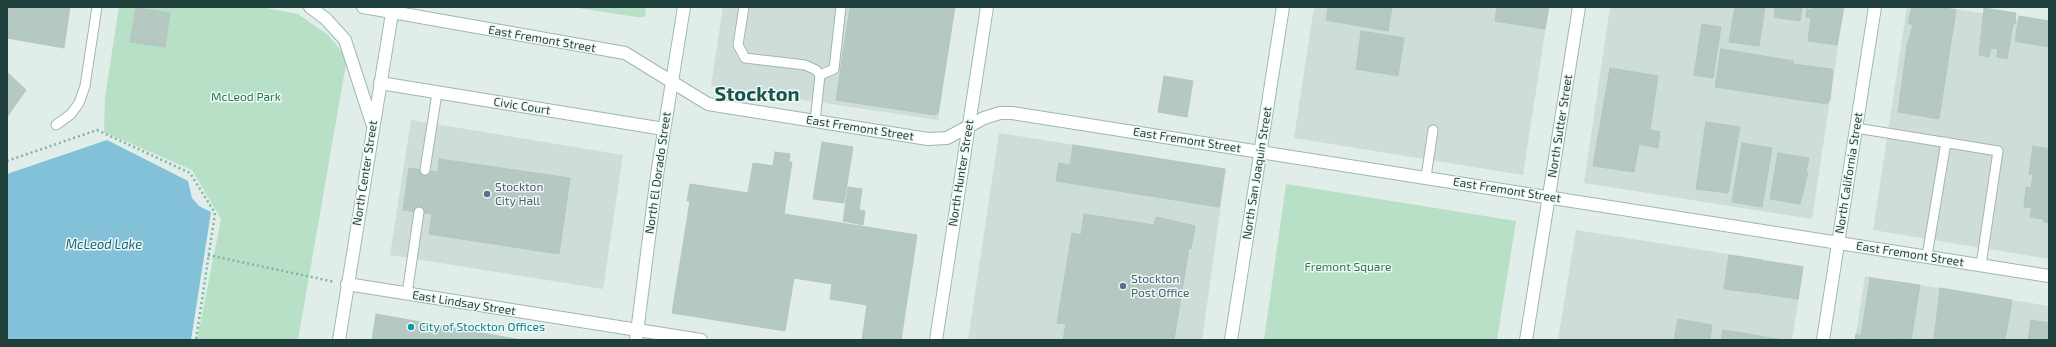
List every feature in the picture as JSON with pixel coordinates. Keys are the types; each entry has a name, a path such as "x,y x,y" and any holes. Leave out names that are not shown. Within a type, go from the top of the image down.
{"street":[{"path":"310,7 326,19 345,40 373,126"},
{"name":"East Fremont Street","path":"363,7 392,10 625,53 708,104 928,139 947,138 969,125 1000,113 1012,113 1549,196 2049,276"},
{"name":"North El Dorado Street","path":"637,335 664,129 684,7"},
{"name":"North Hunter Street","path":"936,340 987,7"},
{"name":"North San Joaquin Street","path":"1231,340 1283,7"},
{"name":"North Sutter Street","path":"1526,340 1579,7"},
{"name":"North California Street","path":"1823,340 1875,7"},
{"name":"North Center Street","path":"338,340 392,10"},
{"name":"Civic Court","path":"380,83 664,129"},
{"name":"East Lindsay Street","path":"347,284 637,335 700,340"}],"lane":[{"path":"56,125 70,114 79,103 85,86 97,7"},
{"path":"744,7 738,45 746,58 805,65 816,70 820,75 815,121"},
{"path":"820,75 834,69 841,7"},
{"path":"426,170 437,93"},
{"path":"1856,128 1998,151 1981,265"},
{"path":"1426,177 1433,130"},
{"path":"1927,256 1946,142"},
{"path":"407,294 419,212"}],"path":[{"path":"7,161 98,130 190,173 215,213 196,340"},
{"path":"208,255 347,284"}],"shaded area":[{"path":"723,7 955,7 938,120 711,86"},
{"path":"1314,7 1549,7 1523,175 1294,138"},
{"path":"1610,7 1844,7 1812,219 1584,183"},
{"path":"1907,7 1943,7 2049,24 2049,259 1873,230"},
{"path":"411,120 623,155 603,289 390,255"},
{"path":"999,133 1226,169 1202,340 968,340"},
{"path":"1576,230 1804,266 1792,340 1558,340"},
{"path":"1865,276 2049,306 2049,340 1855,340"}],"green space":[{"name":"McLeod Park","path":"119,7 261,7 298,14 328,35 347,58 298,340 197,340 221,219 192,170 104,132 105,97"},
{"path":"571,7 646,7 645,17 637,17"},
{"name":"Fremont Square","path":"1286,184 1516,221 1497,340 1264,340"}],"water":[{"name":"McLeod Lake","path":"107,140 188,181 192,198 199,206 211,212 191,340 7,340 7,174"}],"building":[{"path":"7,7 70,7 64,48 7,38"},
{"path":"850,7 955,7 938,114 935,113 935,115 836,100"},
{"path":"1328,7 1392,7 1388,31 1326,20"},
{"path":"1497,7 1549,7 1545,29 1495,21"},
{"path":"1735,7 1765,7 1759,46 1729,42"},
{"path":"1775,7 1802,7 1800,21 1774,17"},
{"path":"1812,7 1844,7 1837,45 1808,41 1811,18 1806,17 1807,9 1812,10"},
{"path":"1912,7 1939,7 1956,10 1939,119 1898,112 1907,46 1913,25 1908,23"},
{"path":"136,8 170,13 165,47 130,42"},
{"path":"1984,8 2016,13 2007,59 1997,57 1998,49 1991,48 1989,57 1979,55"},
{"path":"2019,16 2049,21 2049,47 2015,41"},
{"path":"1702,24 1721,27 1713,78 1694,75"},
{"path":"1361,31 1404,38 1398,76 1356,69"},
{"path":"1721,49 1793,61 1793,64 1831,69 1833,71 1830,100 1827,104 1715,87"},
{"path":"1610,68 1658,76 1650,130 1660,132 1658,148 1639,144 1634,172 1593,166"},
{"path":"7,72 26,90 7,117"},
{"path":"1164,76 1193,81 1187,117 1158,112"},
{"path":"1706,122 1740,127 1728,193 1696,189"},
{"path":"822,142 853,147 844,203 813,199"},
{"path":"1742,143 1772,148 1762,207 1732,202"},
{"path":"1073,145 1225,169 1219,207 1056,181 1059,163 1070,165"},
{"path":"2033,146 2049,149 2049,223 2044,222 2044,219 2030,217 2032,208 2024,207 2026,187 2031,188 2033,174 2029,174"},
{"path":"775,152 790,154 789,162 792,162 784,214 917,235 901,340 862,340 867,305 830,299 832,284 794,278 785,331 672,313 690,201 687,201 690,184 748,193 753,163 773,166"},
{"path":"1778,153 1809,158 1806,171 1808,172 1800,204 1770,199"},
{"name":"Stockton City Hall","path":"439,159 570,178 559,254 429,234 432,214 403,210 409,168 438,172"},
{"path":"848,187 862,189 859,210 865,211 863,225 843,221"},
{"name":"Stockton Post Office","path":"1084,214 1154,225 1156,217 1195,226 1191,249 1189,248 1174,340 1063,340 1066,324 1057,323 1072,233 1081,235"},
{"path":"1729,255 1762,260 1756,293 1724,289"},
{"path":"1763,261 1803,267 1798,299 1757,293"},
{"path":"1870,278 1920,285 1911,340 1886,338 1886,340 1855,340 1856,334 1861,336"},
{"path":"1940,288 2012,300 2005,340 1934,340"},
{"name":"City of Stockton Offices","path":"376,314 521,340 372,340"},
{"path":"1678,319 1712,325 1710,340 1674,340"},
{"path":"2031,320 2049,323 2049,340 2028,340"},
{"path":"1723,330 1784,340 1721,340"}],"place":[{"name":"Stockton City Hall","path":"487,194"},
{"name":"Stockton Post Office","path":"1123,286"},
{"name":"City of Stockton Offices","path":"411,327"}],"district":[{"name":"Stockton","path":"757,94"}]}
